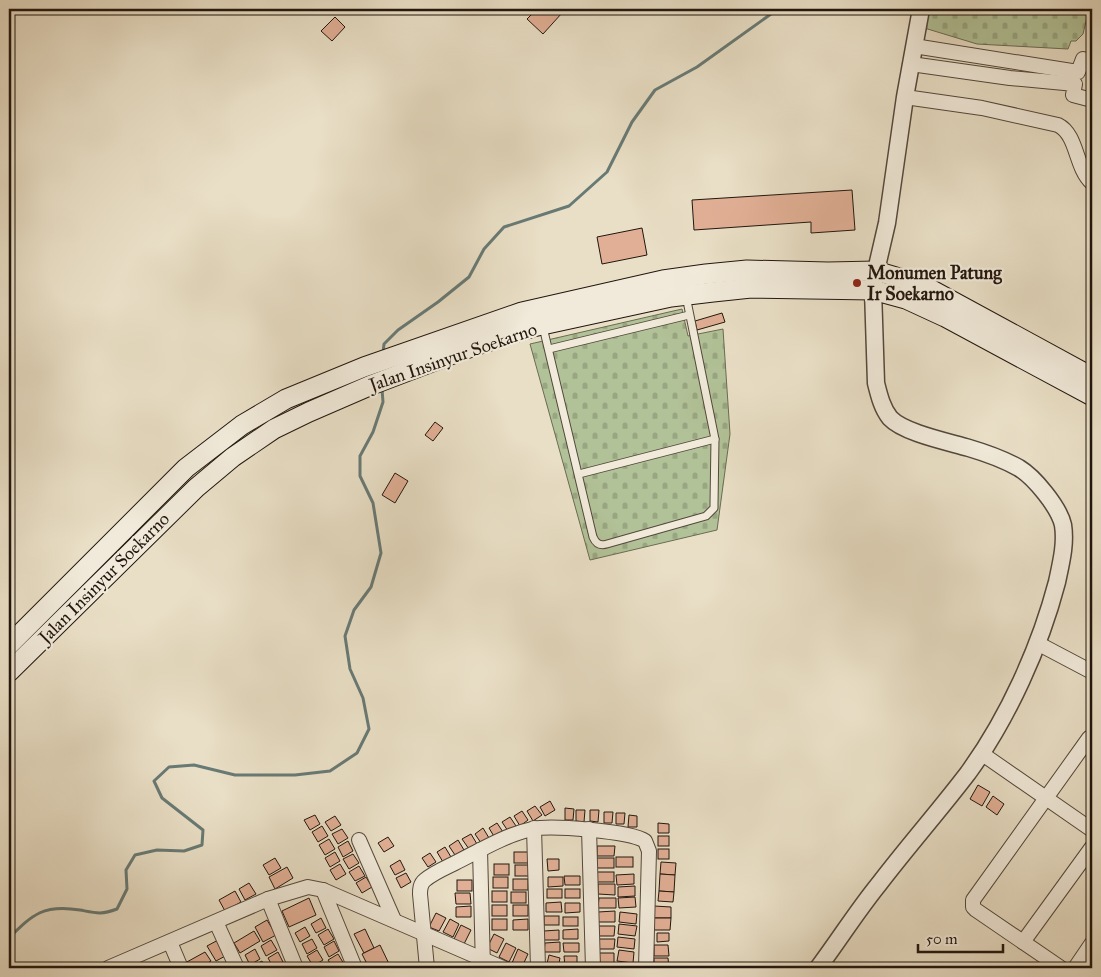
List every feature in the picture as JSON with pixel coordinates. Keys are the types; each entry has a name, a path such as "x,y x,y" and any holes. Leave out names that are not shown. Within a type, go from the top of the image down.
{"main road":[{"name":"Jalan Insinyur Soekarno","path":"9,645 186,468 242,425 286,399 364,367 522,312 663,280 747,270 876,271 911,281 932,290 1092,377"},
{"name":"Jalan Insinyur Soekarno","path":"9,672 196,488 215,472 274,430 368,386 474,346 543,325 686,295 751,288 873,290 906,299 1092,396"},
{"path":"398,355 405,373"}],"street":[{"path":"823,966 852,918 968,772 1000,723 1037,644 1051,603 1061,564 1064,541 1060,516 1041,489 1021,470 1000,458 914,432 891,419 879,396 876,382 873,290 887,223 905,97 921,9"},
{"path":"914,46 1076,78"},
{"path":"1092,61 1083,59 1076,78 1073,95 1092,100"},
{"path":"911,64 1010,78 1076,78"},
{"path":"905,97 967,106 1058,125 1066,132 1081,168 1092,183"},
{"path":"1037,644 1092,672"},
{"path":"1061,968 976,910 972,903 1089,738"},
{"path":"981,753 1092,830"},
{"path":"534,828 538,968"},
{"path":"428,968 420,894 422,883 430,876 480,850 517,833 534,828 589,829 643,839 649,851 646,968"},
{"path":"589,829 593,968"},
{"path":"359,840 394,920"},
{"path":"1023,942 1092,847"},
{"path":"480,850 483,964"},
{"path":"114,967 268,899 308,887 324,890 394,920 483,964 503,968"},
{"path":"324,890 355,968"},
{"path":"268,899 296,968"},
{"path":"216,922 237,968"},
{"path":"170,942 181,968"},
{"path":"1075,968 1092,943"}],"lane":[{"path":"543,325 579,474 592,537 598,544 607,544 706,516 714,508 716,491 714,439 686,295"},
{"path":"549,349 689,315"},
{"path":"579,474 714,439"},
{"path":"9,966 25,968"}],"green space":[{"path":"924,9 1089,9 1083,34 1076,41 1071,41 1068,49 977,44 921,27"},
{"path":"682,309 688,336 723,329 730,434 717,530 590,560 530,344"}],"building":[{"path":"537,9 557,9 562,13 543,34 527,19"},
{"path":"335,17 345,27 332,41 321,31"},
{"path":"852,190 855,230 811,233 811,222 694,230 692,200"},
{"path":"642,228 647,255 602,264 597,237"},
{"path":"722,313 725,322 697,330 695,321"},
{"path":"435,422 443,428 433,441 425,435"},
{"path":"395,473 408,481 395,503 382,495"},
{"path":"978,785 990,792 982,806 970,799"},
{"path":"993,796 1004,804 997,815 986,807"},
{"path":"550,801 555,810 545,816 540,807"},
{"path":"535,806 542,815 533,821 527,811"},
{"path":"565,808 574,809 573,820 565,820"},
{"path":"576,810 585,810 584,822 576,821"},
{"path":"590,810 599,810 598,822 590,821"},
{"path":"522,811 528,820 520,826 514,816"},
{"path":"604,812 613,812 612,823 604,823"},
{"path":"616,813 625,813 624,824 616,824"},
{"path":"315,815 320,824 310,830 304,820"},
{"path":"629,815 637,816 637,827 628,827"},
{"path":"335,816 341,825 331,831 325,822"},
{"path":"510,817 516,826 508,831 502,822"},
{"path":"497,823 503,832 495,838 489,828"},
{"path":"658,823 669,824 669,833 658,833"},
{"path":"322,826 328,836 318,842 312,832"},
{"path":"483,828 489,838 481,843 475,834"},
{"path":"342,829 348,838 338,844 332,834"},
{"path":"471,834 477,844 469,849 462,839"},
{"path":"658,836 669,836 669,846 658,846"},
{"path":"388,837 394,846 384,852 378,843"},
{"path":"329,839 335,849 325,855 319,845"},
{"path":"458,840 464,850 455,855 449,846"},
{"path":"348,841 353,851 343,857 338,847"},
{"path":"597,846 615,846 614,856 597,856"},
{"path":"445,847 451,857 443,862 437,852"},
{"path":"658,849 669,849 669,859 658,859"},
{"path":"335,852 340,861 330,867 325,858"},
{"path":"514,852 529,852 529,863 514,863"},
{"path":"430,853 436,862 428,867 422,858"},
{"path":"353,854 359,863 349,869 343,859"},
{"path":"616,857 633,857 633,867 616,867"},
{"path":"275,858 281,868 269,875 263,865"},
{"path":"596,858 614,858 614,868 596,868"},
{"path":"547,859 559,859 559,870 548,871"},
{"path":"400,860 405,870 395,875 390,866"},
{"path":"661,862 676,863 675,875 660,874"},
{"path":"340,864 346,874 336,880 330,870"},
{"path":"494,864 509,864 509,875 494,875"},
{"path":"515,865 530,865 530,876 515,876"},
{"path":"359,866 365,876 355,881 349,872"},
{"path":"287,867 293,878 275,889 269,877"},
{"path":"597,872 614,872 614,882 597,882"},
{"path":"406,873 411,882 401,888 396,878"},
{"path":"634,874 634,884 617,885 616,875"},
{"path":"660,874 675,875 674,892 659,891"},
{"path":"564,876 580,876 580,885 565,885"},
{"path":"366,877 372,887 362,893 356,883"},
{"path":"493,877 508,877 508,888 493,888"},
{"path":"548,877 563,877 563,886 548,887"},
{"path":"513,879 528,879 528,890 513,890"},
{"path":"457,880 472,880 472,891 457,891"},
{"path":"249,883 256,894 245,900 239,889"},
{"path":"598,884 615,884 615,895 598,894"},
{"path":"635,886 635,896 618,897 618,887"},
{"path":"547,889 562,889 562,898 547,898"},
{"path":"565,889 580,889 580,898 565,898"},
{"path":"235,891 241,902 225,911 219,900"},
{"path":"492,891 507,891 507,902 492,902"},
{"path":"659,891 674,892 673,902 658,901"},
{"path":"511,892 526,892 526,903 511,903"},
{"path":"455,893 470,893 471,904 456,904"},
{"path":"635,897 636,907 619,908 618,898"},
{"path":"309,898 316,915 289,927 282,911"},
{"path":"599,898 616,898 616,908 598,908"},
{"path":"561,902 562,912 546,912 546,903"},
{"path":"565,903 580,903 580,912 565,913"},
{"path":"492,905 507,905 507,916 492,916"},
{"path":"513,905 528,905 528,916 513,916"},
{"path":"471,906 471,917 456,917 456,907"},
{"path":"654,906 671,907 671,918 654,918"},
{"path":"615,911 615,922 598,922 598,912"},
{"path":"620,912 637,914 636,924 619,922"},
{"path":"436,913 446,918 439,931 429,927"},
{"path":"544,916 559,916 559,925 544,925"},
{"path":"563,917 578,917 578,926 563,926"},
{"path":"321,918 326,928 316,933 311,924"},
{"path":"654,918 671,918 670,930 653,930"},
{"path":"450,919 459,924 453,937 443,932"},
{"path":"492,919 507,919 507,930 492,930"},
{"path":"528,919 528,930 513,930 513,920"},
{"path":"267,920 276,935 263,942 255,927"},
{"path":"619,924 637,926 635,936 618,934"},
{"path":"461,925 471,930 464,944 454,939"},
{"path":"597,926 615,926 614,936 597,936"},
{"path":"305,927 310,936 300,942 295,933"},
{"path":"328,929 334,939 324,945 318,935"},
{"path":"365,929 374,948 364,953 354,934"},
{"path":"578,929 578,939 563,939 563,930"},
{"path":"559,930 559,940 544,940 544,931"},
{"path":"254,931 260,941 240,953 234,943"},
{"path":"657,933 669,933 669,941 657,942"},
{"path":"494,934 504,939 497,953 487,948"},
{"path":"618,937 635,939 634,949 617,947"},
{"path":"220,939 229,954 216,961 207,946"},
{"path":"312,939 317,948 307,954 302,944"},
{"path":"597,939 615,939 614,949 597,949"},
{"path":"271,940 277,950 266,956 261,946"},
{"path":"334,941 339,951 329,957 324,947"},
{"path":"560,942 560,952 544,952 545,943"},
{"path":"506,943 516,948 509,962 499,957"},
{"path":"563,943 579,943 579,952 564,952"},
{"path":"380,945 391,968 369,968 362,954"},
{"path":"654,945 668,945 669,956 654,956"},
{"path":"255,949 260,959 250,965 245,955"},
{"path":"518,949 528,954 522,967 512,963"},
{"path":"317,950 323,960 313,966 307,956"},
{"path":"619,950 634,952 633,963 617,961"},
{"path":"205,952 211,961 199,968 188,968 185,963"},
{"path":"278,952 283,962 273,967 268,958"},
{"path":"597,953 614,953 614,964 597,963"},
{"path":"338,954 344,964 333,968 328,960"},
{"path":"549,955 560,958 558,968 546,968"},
{"path":"564,956 577,956 577,967 565,967"},
{"path":"654,958 668,958 669,968 654,968"},
{"path":"262,961 265,968 251,967"},
{"path":"219,962 223,968 209,968"},
{"path":"322,964 325,968 314,968"},
{"path":"438,964 448,967 448,968 437,968"},
{"path":"619,965 636,967 618,968"}],"waterway":[{"path":"383,353 384,344 398,330 469,277 484,249 504,227 569,206 607,172 632,122 655,90 697,67 778,9"},
{"path":"9,938 33,917 48,910 68,908 98,913 117,909 127,889 126,870 135,855 157,850 184,851 202,845 203,830 162,798 154,781 169,767 194,765 235,775 295,775 330,771 357,753 369,729 363,698 350,669 345,636 354,610 371,587 381,553 373,503 360,476 360,456 373,432 383,402 382,389"}],"place":[{"name":"Monumen Patung Ir Soekarno","path":"857,283"}]}
